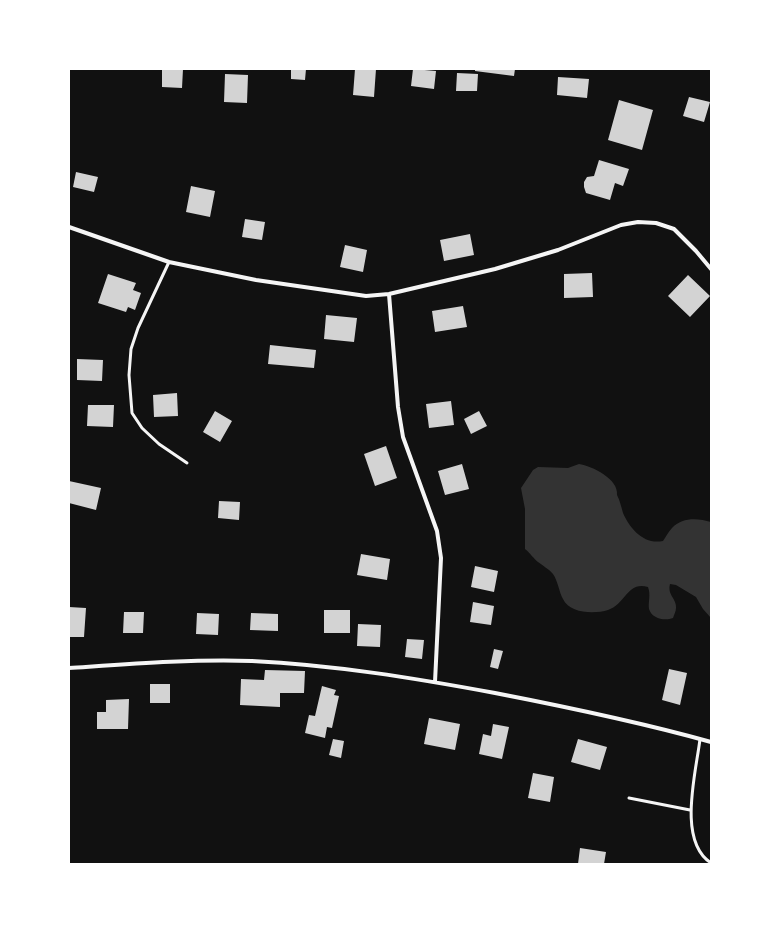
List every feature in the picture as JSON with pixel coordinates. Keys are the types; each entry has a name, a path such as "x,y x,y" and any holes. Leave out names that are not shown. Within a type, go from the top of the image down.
{"street":[{"path":"69,227 169,262 256,280 366,296 389,294 495,269 558,250 621,225 638,222 656,223 674,229 711,269"},
{"path":"389,294 398,407 403,438 437,531 440,544 441,558 435,682"},
{"path":"69,668 188,662 250,661 362,671 435,682 574,708 711,742"}],"lane":[{"path":"169,262 138,328 131,349 128,375 132,413 142,428 159,444 187,463"},
{"path":"700,739 690,810 692,830 696,844 704,858 711,862"},
{"path":"629,798 690,810"}],"shaded area":[{"path":"579,464 591,467 604,474 614,484 626,519 638,534 650,541 663,541 669,531 676,524 685,520 696,519 711,522 711,618 703,609 696,597 676,585 670,584 669,588 676,608 673,618 670,619 663,619 653,615 649,609 648,587 635,587 619,603 608,610 583,612 571,608 566,604 553,574 536,561 525,549 525,509 521,488 533,470 538,467 568,468"}],"building":[{"path":"162,69 183,69 182,88 162,87"},
{"path":"291,69 306,69 305,80 291,79"},
{"path":"355,69 376,69 374,97 353,95"},
{"path":"413,69 436,71 434,89 411,86"},
{"path":"475,69 515,69 514,76 475,71"},
{"path":"457,73 478,74 477,91 456,91"},
{"path":"225,74 248,75 247,103 224,102"},
{"path":"558,77 589,79 587,98 557,95"},
{"path":"689,97 710,102 704,122 683,116"},
{"path":"619,100 653,110 642,150 608,140"},
{"path":"599,160 629,169 623,186 615,183 610,200 586,193 584,187 584,182 587,177 594,176"},
{"path":"76,172 98,177 94,192 73,187"},
{"path":"191,186 215,191 210,217 186,212"},
{"path":"245,219 265,222 262,240 242,237"},
{"path":"470,234 474,255 444,261 440,240"},
{"path":"345,245 367,250 363,272 340,267"},
{"path":"592,273 593,297 564,298 564,274"},
{"path":"108,274 136,283 133,290 141,293 135,310 128,307 126,312 98,303"},
{"path":"688,275 710,296 690,317 668,296"},
{"path":"463,306 467,327 435,332 432,311"},
{"path":"326,315 357,318 354,342 324,339"},
{"path":"270,345 316,350 314,368 268,364"},
{"path":"77,359 103,360 102,381 77,380"},
{"path":"177,393 178,416 154,417 153,395"},
{"path":"451,401 454,425 429,428 426,404"},
{"path":"88,405 114,405 113,427 87,426"},
{"path":"215,411 232,421 220,442 203,432"},
{"path":"479,411 487,426 471,434 464,419"},
{"path":"386,446 397,478 375,486 364,454"},
{"path":"462,464 469,489 445,495 438,471"},
{"path":"69,481 101,488 96,510 69,503"},
{"path":"219,501 240,502 239,520 218,518"},
{"path":"361,554 390,559 387,580 357,575"},
{"path":"475,566 498,571 494,592 471,587"},
{"path":"473,602 494,606 491,625 470,622"},
{"path":"69,607 86,608 84,637 69,637"},
{"path":"324,610 350,610 350,633 324,633"},
{"path":"124,612 144,612 143,633 123,633"},
{"path":"197,613 219,614 218,635 196,634"},
{"path":"251,613 278,614 278,631 250,630"},
{"path":"358,624 381,625 380,647 357,646"},
{"path":"407,639 424,640 422,659 405,657"},
{"path":"494,649 503,651 498,669 490,667"},
{"path":"669,669 687,673 680,705 662,700"},
{"path":"265,670 305,671 304,693 280,693 280,707 240,705 241,679 264,680"},
{"path":"150,684 170,684 170,703 150,703"},
{"path":"322,686 336,690 334,695 339,696 332,728 327,727 325,738 305,733 309,715 315,716"},
{"path":"129,699 128,729 97,729 97,712 106,712 106,700"},
{"path":"429,718 460,724 455,750 424,744"},
{"path":"493,724 509,727 502,759 479,754 483,734 491,736"},
{"path":"333,739 344,741 341,758 329,755"},
{"path":"578,739 607,747 600,770 571,762"},
{"path":"533,773 554,777 550,802 528,798"},
{"path":"580,848 606,852 604,864 578,864"}]}
